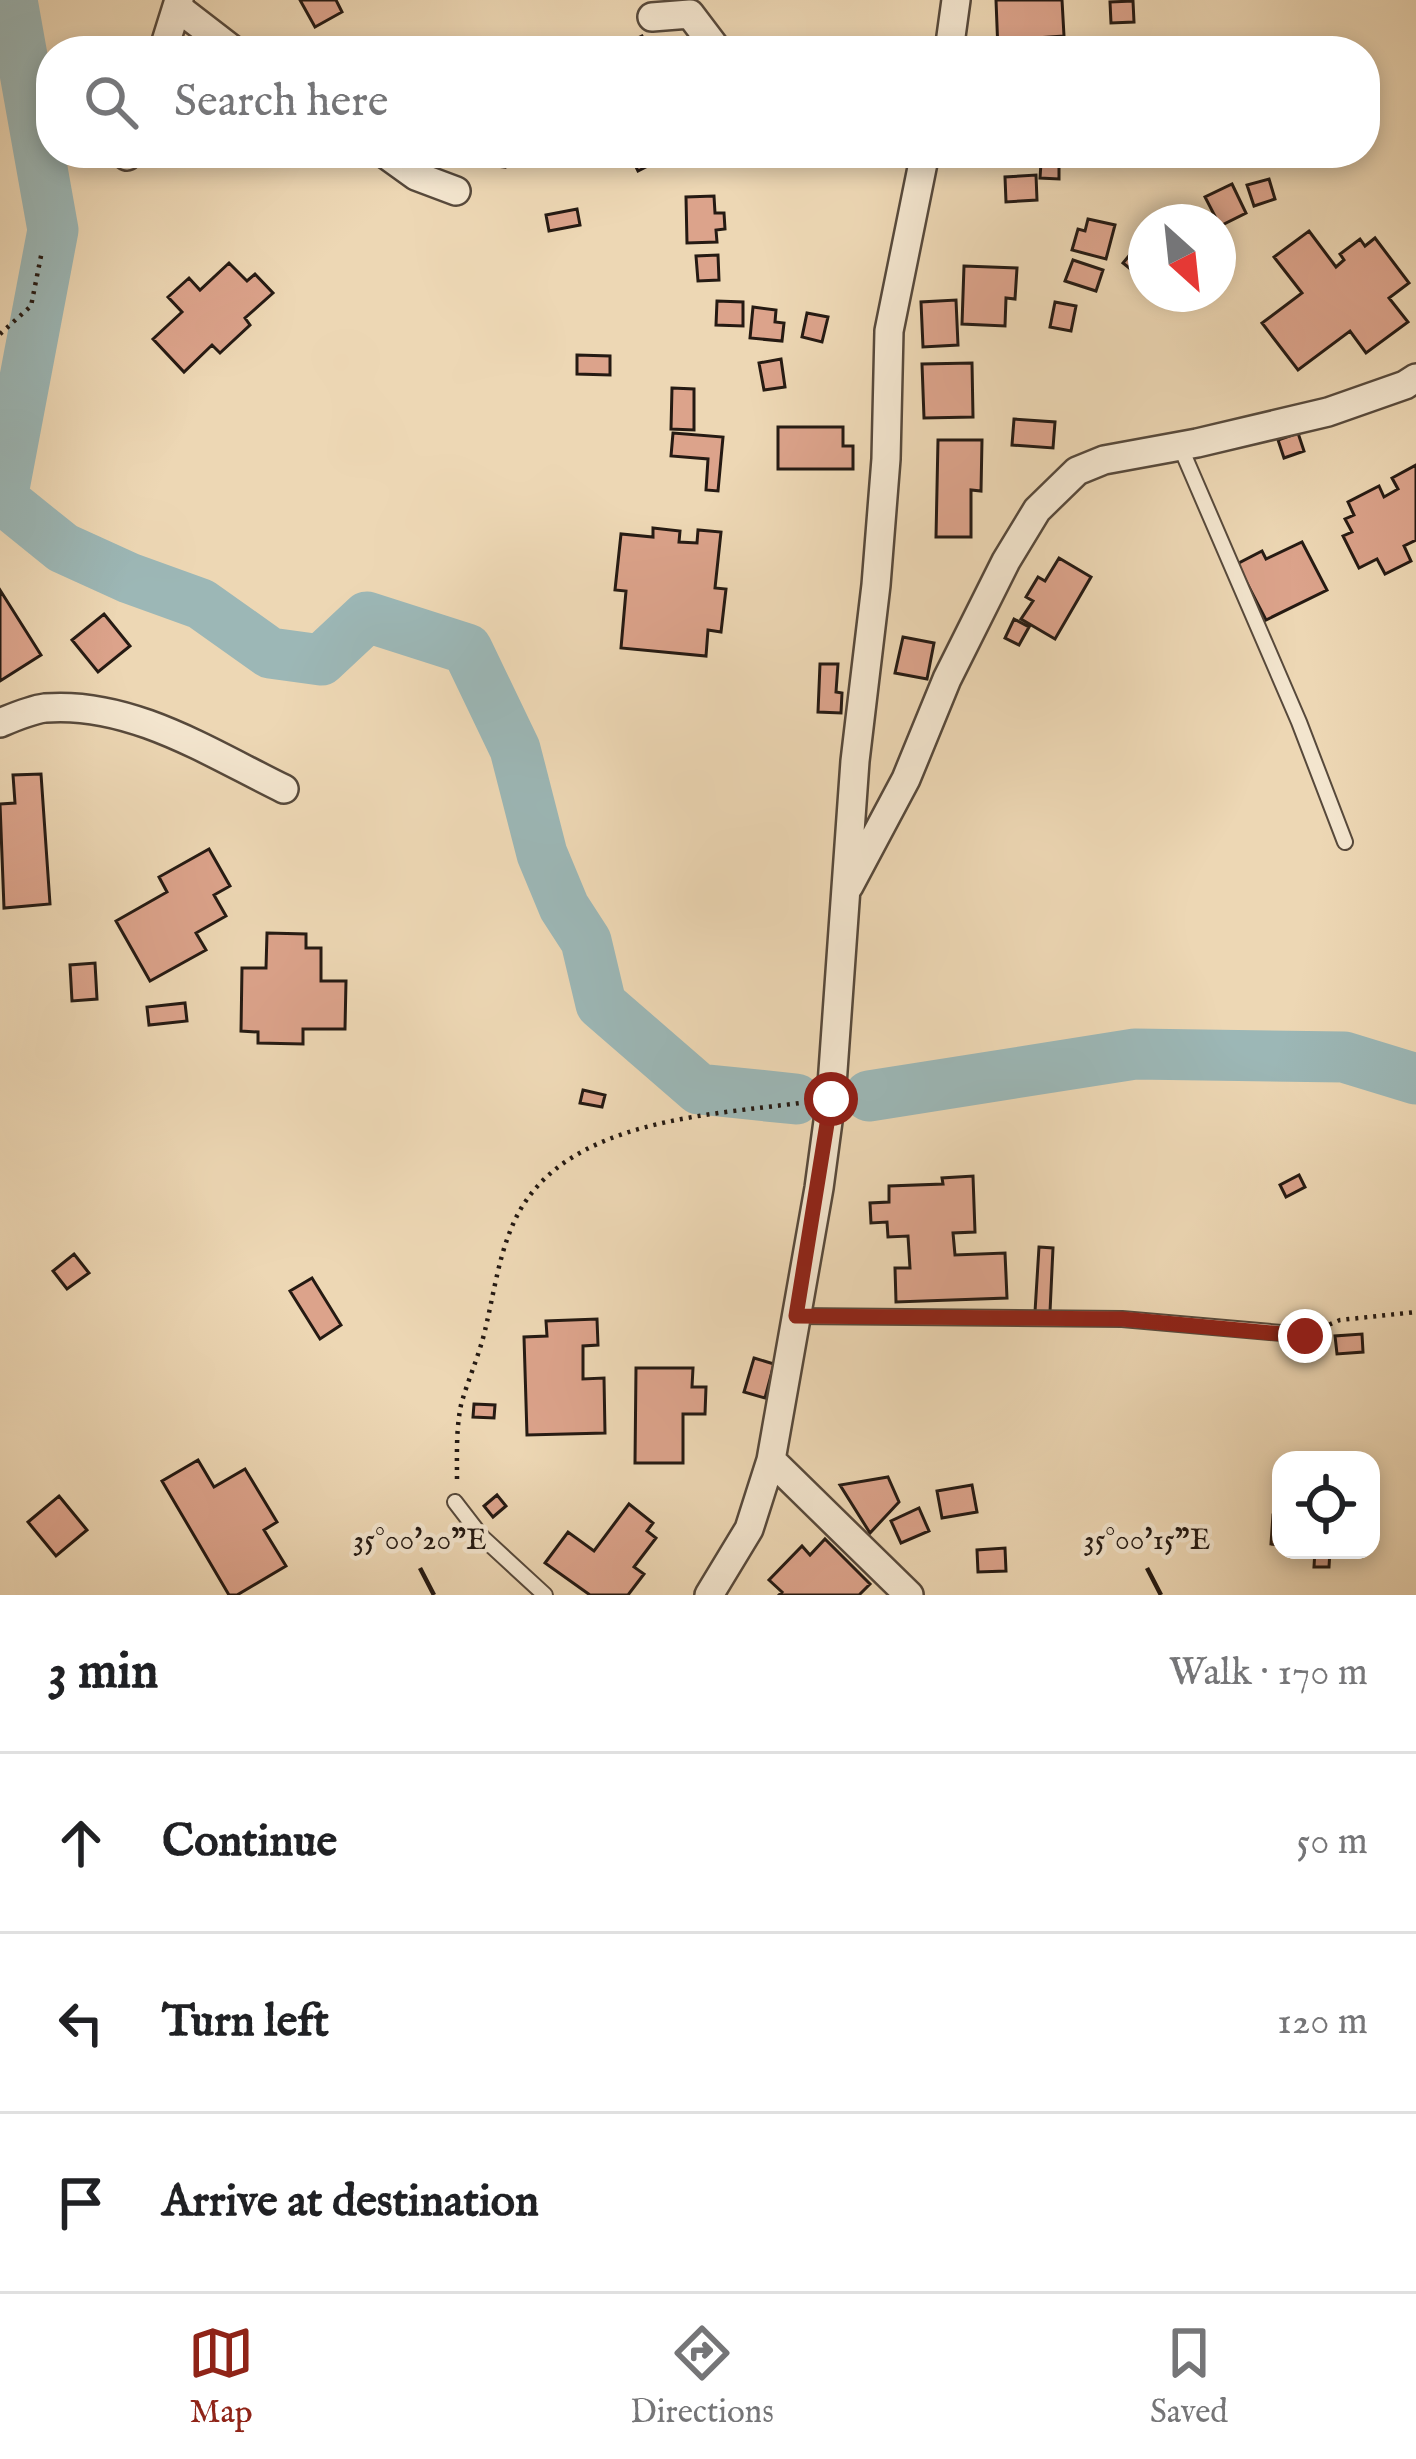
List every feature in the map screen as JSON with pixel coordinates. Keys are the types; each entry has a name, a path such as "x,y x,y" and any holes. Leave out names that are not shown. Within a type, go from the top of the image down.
{"street":[{"path":"951,36 956,0"},
{"path":"168,36 178,3 216,36"},
{"path":"652,17 690,14 707,36"},
{"path":"405,168 456,191"},
{"path":"709,1595 749,1528 771,1460 831,1099 855,761 886,459 889,331 922,168"},
{"path":"844,896 906,779 947,679 1006,561 1037,510 1077,471 1104,460 1328,412 1412,387"},
{"path":"0,722 42,708 86,710 153,725 284,789"},
{"path":"771,1460 909,1595"}],"lane":[{"path":"1180,446 1299,722 1345,842"},
{"path":"796,1316 1122,1319 1305,1336"},
{"path":"455,1502 482,1537 545,1595"}],"path":[{"path":"0,334 31,306 42,251"},
{"path":"455,1502 461,1405 480,1355 503,1252 520,1210 554,1170 615,1135 667,1122 831,1099"},
{"path":"1305,1336 1340,1320 1416,1312"}],"building":[{"path":"300,0 336,0 342,12 315,27"},
{"path":"996,0 1062,0 1064,36 997,36"},
{"path":"1133,1 1134,22 1111,23 1110,2"},
{"path":"1041,168 1059,168 1059,179 1040,178"},
{"path":"1036,175 1037,200 1006,202 1005,177"},
{"path":"1269,179 1275,199 1254,206 1247,185"},
{"path":"1232,184 1246,213 1236,218 1236,204 1209,204 1205,197"},
{"path":"714,196 715,213 724,213 725,229 716,230 717,242 687,243 686,197"},
{"path":"577,209 580,225 549,231 546,215"},
{"path":"1088,219 1115,225 1106,259 1072,250 1078,229 1085,231"},
{"path":"1309,231 1336,267 1344,260 1340,254 1360,239 1365,246 1375,238 1409,283 1389,298 1408,322 1366,353 1350,331 1298,370 1262,323 1302,293 1274,257"},
{"path":"718,255 719,280 698,281 696,256"},
{"path":"1073,260 1103,270 1096,291 1065,281"},
{"path":"229,263 247,281 255,274 273,293 245,318 250,325 220,353 212,345 184,372 153,339 182,312 168,297 189,278 200,290"},
{"path":"964,266 1017,268 1015,299 1006,298 1005,326 962,324"},
{"path":"956,300 958,345 923,347 921,302"},
{"path":"717,301 743,302 743,326 716,325"},
{"path":"1055,302 1076,306 1071,331 1050,327"},
{"path":"753,307 776,310 775,322 784,323 782,341 750,338"},
{"path":"807,313 828,317 822,342 802,337"},
{"path":"577,355 610,356 610,375 577,374"},
{"path":"781,359 785,387 764,390 759,363"},
{"path":"972,363 973,417 924,418 922,364"},
{"path":"672,388 694,389 694,430 671,429"},
{"path":"1014,419 1055,422 1053,448 1012,445"},
{"path":"778,427 843,427 843,446 853,446 853,469 778,469"},
{"path":"673,433 723,437 718,491 706,490 708,459 671,456"},
{"path":"1298,433 1304,451 1284,458 1278,440"},
{"path":"938,440 982,440 981,491 971,490 971,537 936,537"},
{"path":"1416,465 1416,540 1404,546 1411,561 1385,574 1377,559 1359,568 1343,536 1352,532 1345,519 1354,515 1348,502 1379,486 1384,497 1398,489 1392,478"},
{"path":"653,528 680,531 679,542 697,543 698,530 721,532 715,588 726,589 721,632 708,630 706,656 621,648 626,591 615,590 621,534 653,537"},
{"path":"1302,542 1327,590 1266,620 1237,564 1262,551 1266,559"},
{"path":"1059,558 1091,577 1055,639 1021,619 1033,601 1026,597 1038,577 1045,581"},
{"path":"0,590 41,655 0,681"},
{"path":"104,614 130,646 98,672 72,640"},
{"path":"1014,619 1029,627 1019,645 1005,638"},
{"path":"903,637 934,643 927,679 895,673"},
{"path":"820,664 838,664 836,692 842,693 841,713 818,712"},
{"path":"41,774 50,904 4,908 0,804 15,803 13,775"},
{"path":"209,849 230,886 214,895 226,916 196,933 206,950 150,981 116,921 167,892 159,877"},
{"path":"267,933 306,934 306,948 321,948 321,981 346,981 345,1029 303,1029 303,1044 258,1043 258,1032 241,1031 242,968 266,968"},
{"path":"95,963 97,999 72,1001 70,965"},
{"path":"185,1003 187,1021 149,1025 147,1007"},
{"path":"583,1090 605,1095 602,1107 580,1103"},
{"path":"1299,1175 1305,1187 1286,1197 1280,1185"},
{"path":"973,1176 975,1232 953,1233 955,1255 1005,1253 1007,1298 896,1302 895,1268 910,1268 908,1236 888,1237 887,1222 871,1223 870,1203 889,1202 889,1186 943,1184 942,1178"},
{"path":"1039,1247 1053,1248 1050,1312 1035,1312"},
{"path":"74,1254 89,1273 67,1289 53,1271"},
{"path":"312,1278 341,1325 320,1339 290,1291"},
{"path":"597,1319 598,1345 583,1346 583,1379 604,1378 605,1433 527,1435 524,1337 547,1336 546,1321"},
{"path":"1362,1334 1363,1352 1337,1354 1335,1336"},
{"path":"754,1358 774,1364 765,1398 744,1392"},
{"path":"636,1368 693,1368 692,1387 706,1387 705,1414 683,1414 683,1463 635,1463"},
{"path":"474,1404 495,1405 494,1418 473,1417"},
{"path":"198,1460 214,1487 245,1469 277,1522 264,1530 286,1566 237,1595 229,1595 162,1481"},
{"path":"888,1477 899,1502 870,1533 840,1485"},
{"path":"972,1485 977,1512 942,1518 937,1491"},
{"path":"497,1495 506,1506 493,1517 484,1506"},
{"path":"59,1496 87,1530 56,1556 28,1522"},
{"path":"629,1504 653,1523 647,1531 656,1538 634,1567 644,1574 628,1595 590,1595 545,1563 568,1532 594,1551"},
{"path":"919,1508 929,1531 901,1543 891,1521"},
{"path":"825,1539 870,1584 859,1595 779,1595 782,1592 769,1580 802,1546 810,1555"},
{"path":"1005,1548 1006,1571 978,1572 977,1550"},
{"path":"1314,1559 1329,1559 1329,1567 1314,1567"}],"waterway":[{"path":"12,0 36,135"},
{"path":"42,168 53,230 2,499 63,548 201,604 270,653 321,660 367,617 467,649 515,749 542,854 564,907 586,941 601,1004 699,1089 796,1099"},
{"path":"869,1096 1135,1054 1344,1057 1416,1079"}],"route":[{"path":"831,1099 796,1316 1122,1319 1305,1336"}]}
